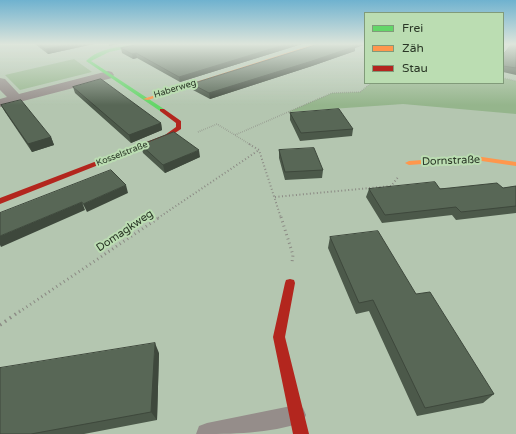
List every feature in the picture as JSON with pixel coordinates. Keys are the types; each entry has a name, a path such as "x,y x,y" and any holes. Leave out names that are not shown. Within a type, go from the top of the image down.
{"street":[{"path":"93,64 179,122 179,128 174,132"},
{"name":"Haberweg","path":"146,99 255,64"},
{"path":"0,104 108,75"},
{"path":"0,82 16,99"},
{"name":"Kosselstraße","path":"0,202 174,132"},
{"name":"Dornstraße","path":"409,163 475,158 516,164"},
{"path":"290,283 279,337 298,424"}],"lane":[{"path":"207,434 298,424"}],"path":[{"path":"504,78 516,80"},
{"path":"234,135 332,94 360,92 370,84"},
{"path":"174,132 188,136 217,124 259,150 293,255 290,283"},
{"name":"Domagkweg","path":"0,325 259,150"},
{"path":"275,198 391,186 409,163"}],"green space":[{"path":"51,64 81,64 92,72 20,90 5,75"},
{"path":"504,78 516,81 516,114 403,104 288,112 332,93 360,92 370,84 504,84"}],"building":[{"path":"156,64 221,64 179,77"},
{"path":"255,64 302,64 209,93 192,84"},
{"path":"504,64 516,64 516,68 504,66"},
{"path":"101,79 161,123 129,135 73,87"},
{"path":"21,100 51,137 28,144 1,105"},
{"path":"339,109 353,129 301,133 290,113"},
{"path":"174,132 199,150 163,165 141,145"},
{"path":"314,148 323,170 285,172 279,150"},
{"path":"111,170 126,185 83,204 82,202 0,236 0,213"},
{"path":"435,182 440,189 497,183 503,188 516,186 516,206 461,212 456,207 385,215 369,189"},
{"path":"378,231 416,294 430,292 494,394 425,408 373,300 359,303 330,237"},
{"path":"155,343 151,412 31,434 0,434 0,368"}],"traffic: fast":[{"path":"93,64 162,110"}],"traffic: slow":[{"path":"146,99 255,64"},
{"path":"409,163 475,158 516,164"}],"traffic: jam":[{"path":"0,201 167,136 179,128 179,122 162,110"},
{"path":"290,283 279,337 301,434"}]}
